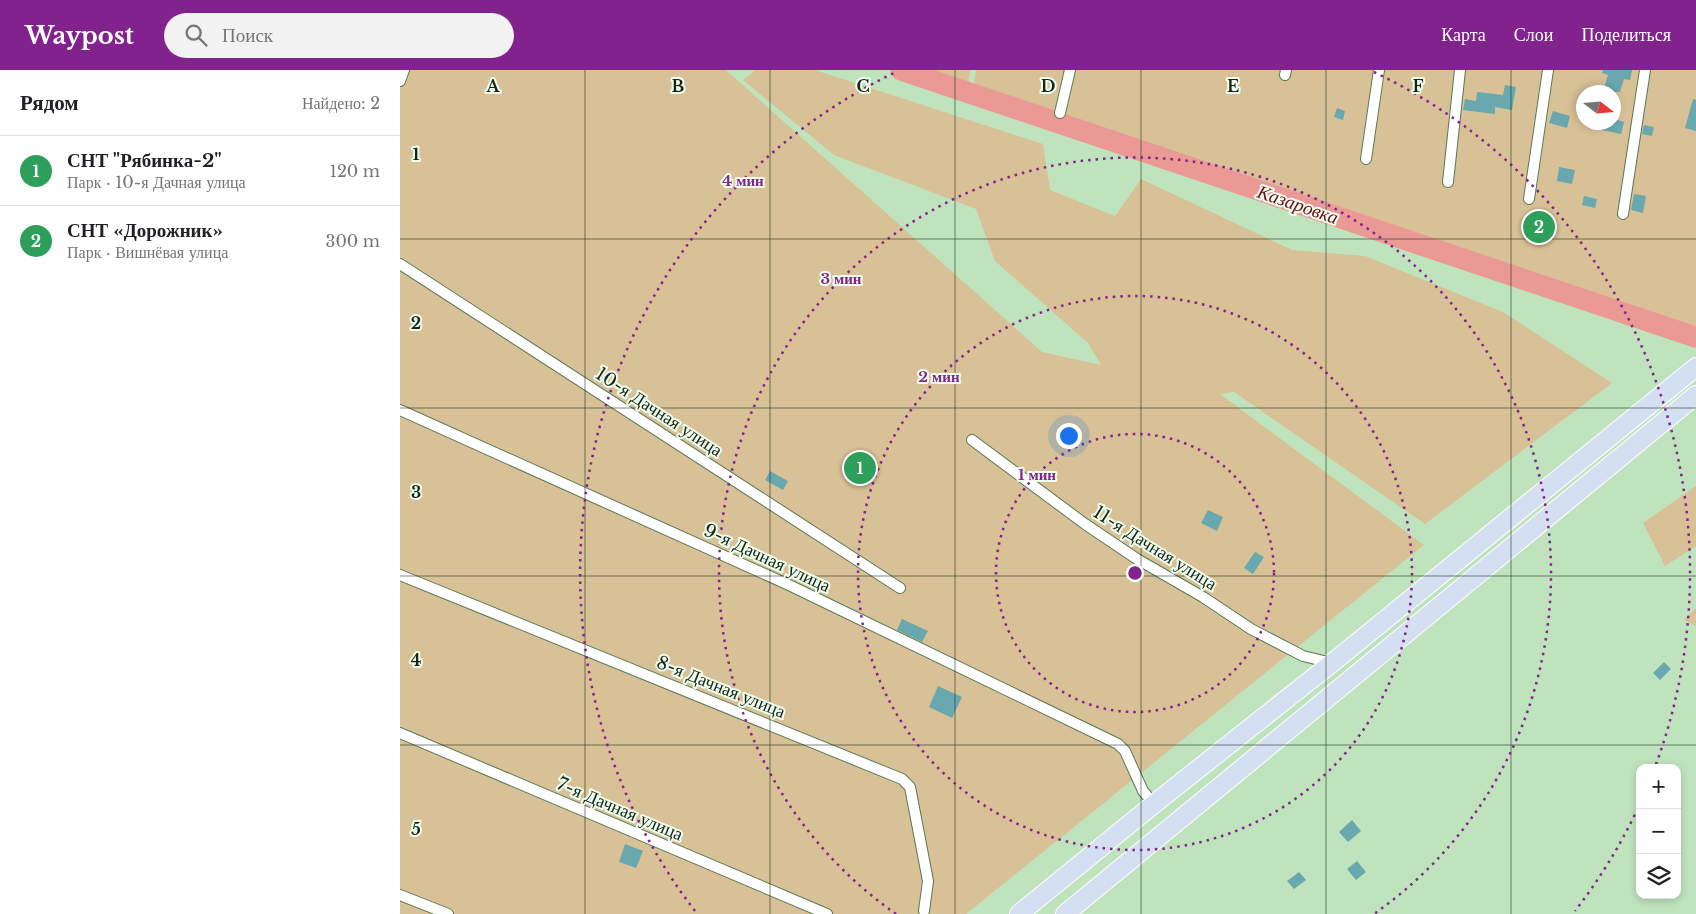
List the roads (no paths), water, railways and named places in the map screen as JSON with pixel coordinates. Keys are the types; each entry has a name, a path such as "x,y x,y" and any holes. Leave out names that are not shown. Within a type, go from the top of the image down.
{"highway":[{"path":"1019,914 1696,367"},
{"path":"1065,914 1696,395"}],"street":[{"path":"400,81 404,70"},
{"path":"1060,113 1070,70"},
{"path":"1366,158 1379,70"},
{"path":"1448,182 1460,70"},
{"path":"1529,199 1548,70"},
{"path":"1623,214 1645,70"},
{"name":"10-я Дачная улица","path":"400,264 900,588"},
{"name":"9-я Дачная улица","path":"400,410 789,585 1118,744 1124,751 1143,791 1154,804"},
{"name":"11-я Дачная улица","path":"972,440 1137,559 1203,597 1251,629 1303,656 1332,663"},
{"name":"8-я Дачная улица","path":"400,575 902,779 910,787 928,881 922,913"},
{"name":"7-я Дачная улица","path":"400,733 827,914"},
{"path":"400,894 448,914"}],"waterway":[{"name":"Казаровка","path":"901,70 1695,337"}],"place":[{"name":"СНТ «Дорожник»","path":"1539,227"},
{"name":"СНТ \"Рябинка-2\"","path":"860,468"}]}
